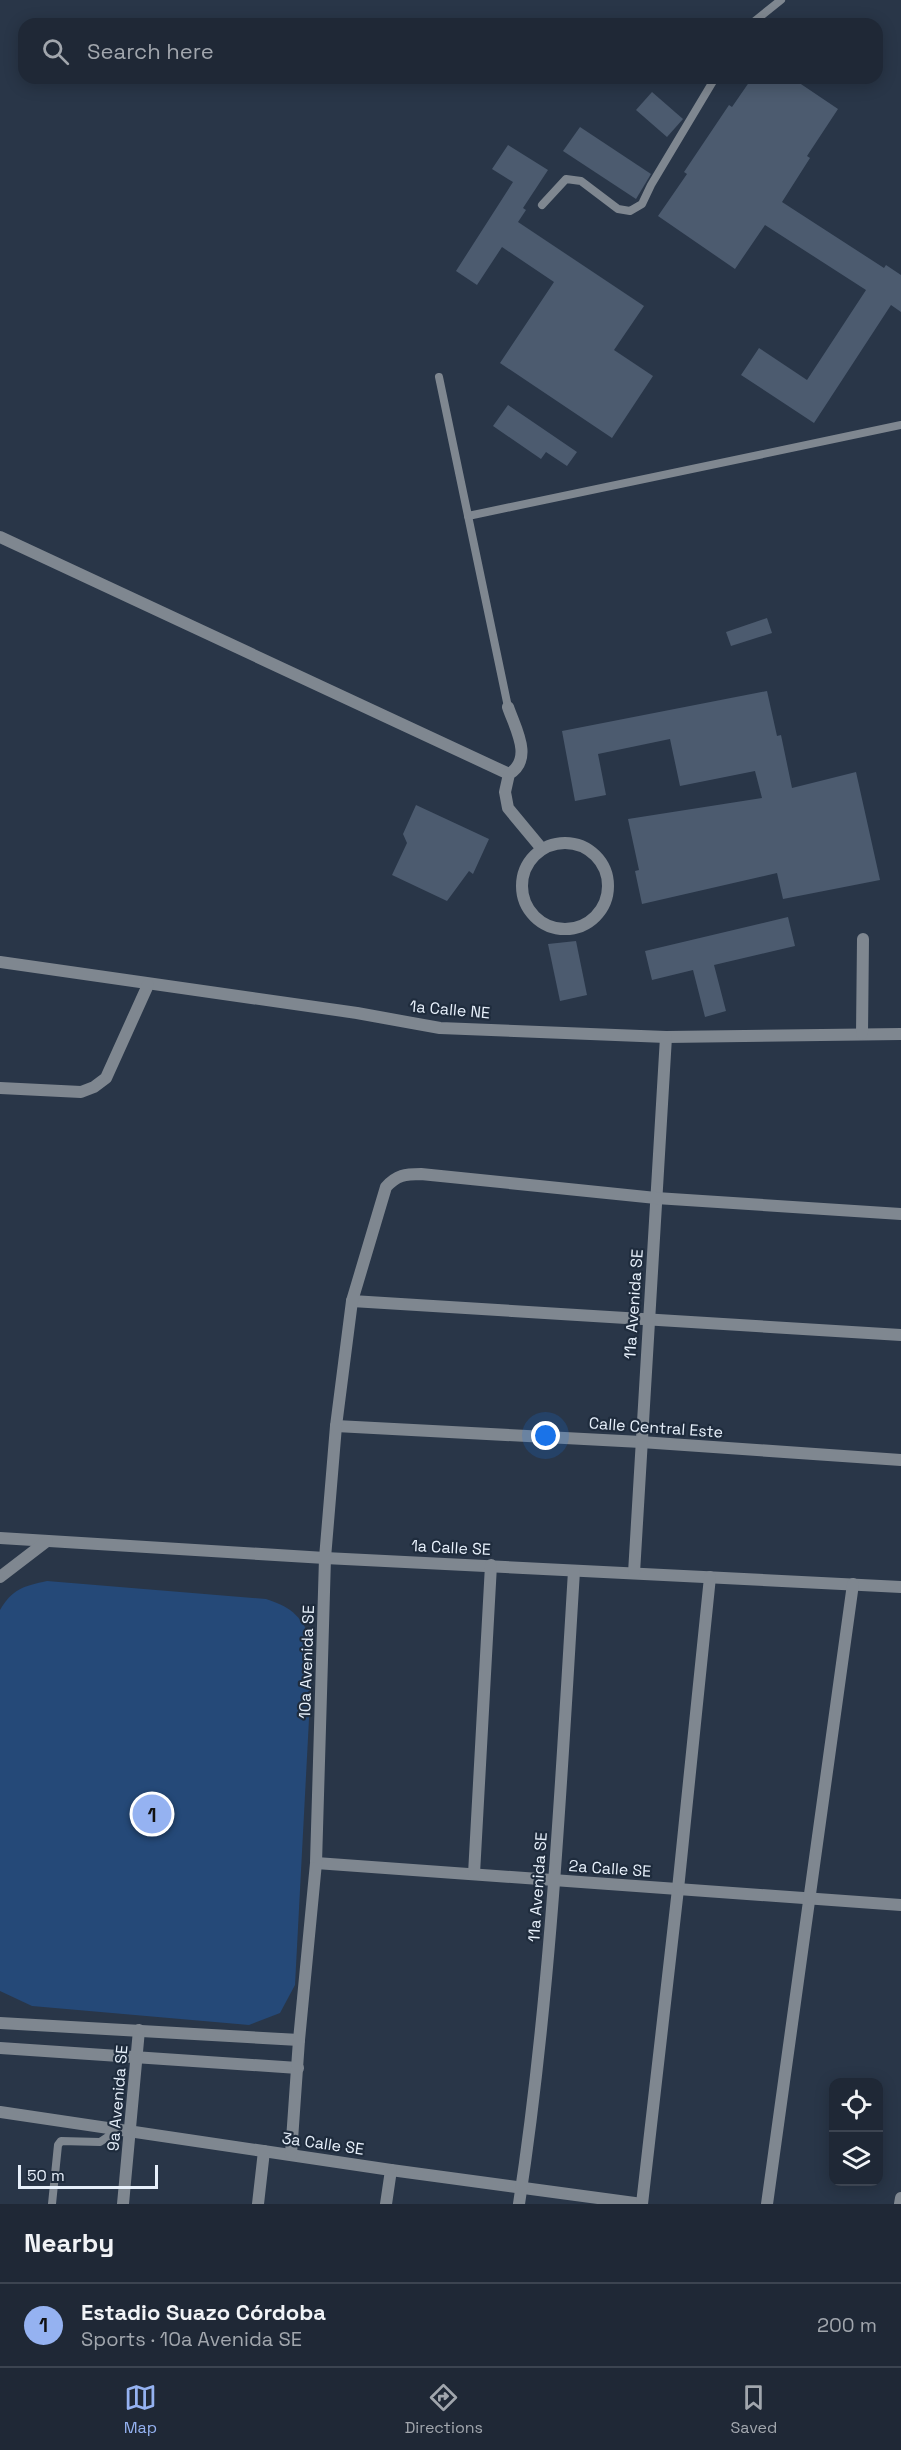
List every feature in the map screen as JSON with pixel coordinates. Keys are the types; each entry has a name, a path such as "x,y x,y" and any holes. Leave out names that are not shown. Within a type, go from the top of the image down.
{"street":[{"path":"0,537 509,774"},
{"path":"508,707 522,750 522,760 517,769 509,774 505,792 508,808 542,849"},
{"path":"569,843 582,846 594,853 603,864 608,876 609,890 606,903 588,923 575,929 562,930 548,926 528,909 522,896 525,869 542,849 555,844 569,843"},
{"path":"862,1034 863,939"},
{"name":"1a Calle NE","path":"0,962 148,985 357,1013 440,1028 666,1037 901,1034"},
{"path":"0,1088 81,1092 94,1087 106,1078 148,985"},
{"name":"11a Avenida SE","path":"634,1573 666,1037"},
{"name":"10a Avenida SE","path":"291,2154 316,1863 325,1558 336,1426 352,1301 386,1187 403,1174 421,1174 656,1198"},
{"path":"656,1198 901,1214"},
{"path":"352,1301 901,1335"},
{"name":"Calle Central Este","path":"336,1426 641,1442 901,1460"},
{"name":"1a Calle SE","path":"0,1538 325,1558 901,1587"},
{"path":"0,1577 47,1541"},
{"path":"474,1874 491,1565"},
{"name":"11a Avenida SE","path":"519,2204 539,2046 555,1880 574,1571"},
{"path":"642,2204 678,1889 710,1577"},
{"path":"766,2204 853,1584"},
{"name":"2a Calle SE","path":"316,1863 901,1905"},
{"path":"0,2023 299,2040"},
{"name":"9a Avenida SE","path":"123,2204 140,2030"},
{"path":"0,2048 298,2068"},
{"name":"3a Calle SE","path":"0,2112 391,2170 642,2204"},
{"path":"258,2204 264,2151"},
{"path":"386,2204 391,2170"},
{"path":"900,2204 901,2198"}],"lane":[{"path":"758,18 781,0"},
{"path":"542,205 566,179 581,181 618,209 630,211 642,204 711,84"},
{"path":"439,377 508,707"},
{"path":"468,516 901,425"},
{"path":"52,2204 58,2145 61,2141 100,2142 109,2136 110,2128"}],"shaded area":[{"path":"47,1581 266,1599 290,1610 309,1634 313,1643 295,1985 280,2013 249,2025 32,2006 0,1991 0,1610 9,1597 19,1589"}],"building":[{"path":"748,84 801,84 838,109 807,156 810,158 782,202 884,268 886,265 901,275 901,312 891,305 814,423 741,375 759,348 807,380 866,290 765,225 735,269 658,216 687,174 684,172 729,105 732,107"},
{"path":"652,92 683,119 667,137 636,110"},
{"path":"580,127 651,174 636,199 563,151"},
{"path":"508,145 548,170 523,208 526,210 518,222 644,306 614,350 653,376 612,438 500,363 554,282 502,247 477,285 456,271 513,182 492,169"},
{"path":"508,405 577,452 567,466 546,452 541,459 493,426"},
{"path":"767,618 772,633 731,646 726,632"},
{"path":"767,691 777,736 781,735 792,788 856,772 880,880 783,899 777,873 642,904 635,871 639,870 628,819 762,798 755,771 680,786 670,739 598,754 606,795 575,801 562,731"},
{"path":"416,805 489,839 473,874 469,871 447,901 392,875 407,843 403,834"},
{"path":"788,917 795,946 714,965 726,1011 705,1017 693,970 652,980 645,951"},
{"path":"576,941 587,995 560,1001 548,944"}],"place":[{"name":"Estadio Suazo Córdoba","path":"152,1814"}]}
